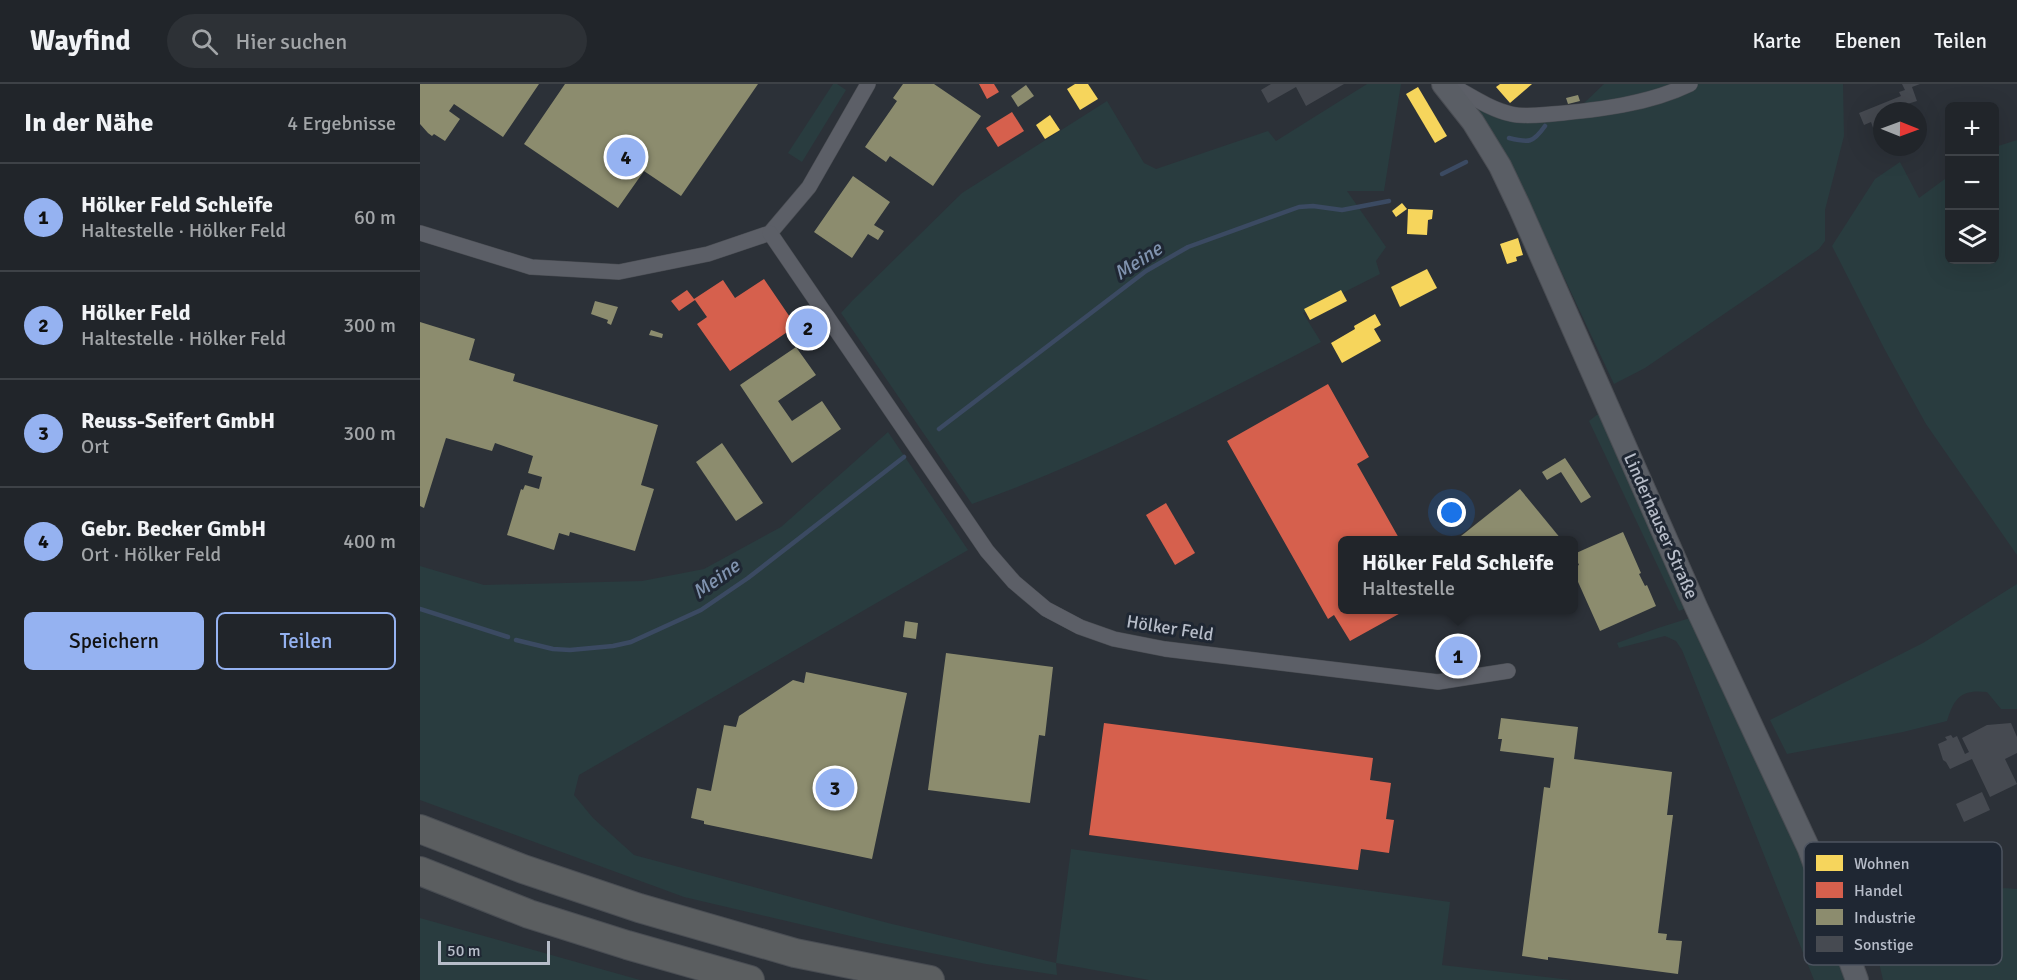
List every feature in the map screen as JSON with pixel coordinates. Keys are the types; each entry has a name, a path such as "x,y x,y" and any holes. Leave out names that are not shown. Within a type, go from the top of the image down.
{"highway":[{"path":"420,829 639,908 795,953 930,980"},
{"path":"420,871 529,914 750,980"}],"main road":[{"name":"Linderhauser Straße","path":"1443,84 1473,122 1500,166 1697,609 1806,842"},
{"name":"Linderhauser Straße","path":"1852,965 1857,980"}],"street":[{"path":"420,233 531,267 619,272 708,254 770,233 809,187 868,84"},
{"path":"1449,84 1494,108 1511,114 1532,116 1574,112 1646,100 1690,84"},
{"name":"Hölker Feld","path":"770,233 987,551 1014,582 1046,609 1080,627 1114,639 1165,649 1438,682 1508,671"}],"shaded area":[{"path":"833,84 846,90 802,162 788,153"},
{"path":"1367,84 1401,84 1384,191 1347,191 1386,247 1376,261 1380,274 1303,313 1321,342 1105,450 972,504 841,313 852,301 962,193 1107,101 1144,163 1156,169 1268,131 1276,141"},
{"path":"1604,84 1843,84 1844,136 1825,210 1825,241 1819,249 1645,368 1614,384 1532,209 1460,93 1488,112 1582,105"},
{"path":"2017,140 2017,555 1926,424 1832,246 1875,179 1900,162 1919,198 1945,179 1945,264 1999,264 1999,146"},
{"path":"1602,411 1689,607 1679,611 1589,421"},
{"path":"888,432 968,550 579,775 574,795 593,818 634,855 888,923 1056,963 1057,975 986,964 876,942 684,897 420,800 420,566 484,585 642,581 704,569 781,527"},
{"path":"2017,584 2017,709 2001,709 1987,692 1971,692 1956,701 1947,721 1903,732 1787,754 1770,720 1923,643"},
{"path":"1693,617 1799,852 1804,865 1804,955 1682,650 1676,641 1665,636 1619,648 1617,643"},
{"path":"1071,849 1450,902 1442,965 1571,980 1149,980 1056,963"},
{"path":"2002,889 2017,889 2017,980 1883,980 1880,965 2002,965"},
{"path":"420,918 640,980 420,980"},
{"path":"1808,965 1841,965 1847,980 1814,980"}],"building: Wohnen":[{"path":"1075,84 1088,84 1098,99 1080,110 1067,89"},
{"path":"1500,84 1532,84 1510,103 1496,87"},
{"path":"1418,87 1447,136 1435,143 1406,94"},
{"path":"1050,115 1060,130 1045,139 1036,125"},
{"path":"1402,203 1407,209 1396,217 1392,211"},
{"path":"1408,209 1433,210 1432,219 1428,220 1427,235 1407,234"},
{"path":"1518,238 1523,255 1516,257 1517,261 1507,264 1500,244"},
{"path":"1427,269 1437,288 1400,307 1391,287"},
{"path":"1341,290 1347,301 1310,320 1304,309"},
{"path":"1375,314 1381,325 1374,329 1381,341 1342,363 1331,343"}],"building: Handel":[{"path":"979,84 994,84 999,92 987,99"},
{"path":"1012,112 1024,131 998,147 986,128"},
{"path":"764,279 796,326 730,371 697,324 707,317 695,300 679,311 671,301 687,290 694,299 723,280 735,298"},
{"path":"1328,384 1369,457 1357,464 1398,536 1338,536 1338,614 1399,614 1350,641 1334,615 1328,619 1227,441"},
{"path":"1166,503 1195,553 1175,565 1146,515"},
{"path":"1104,723 1373,758 1370,780 1391,783 1386,819 1394,820 1389,853 1361,849 1358,870 1089,835"}],"building: Industrie":[{"path":"420,84 539,84 503,137 454,104 449,111 460,119 445,141 434,134 432,136 420,124"},
{"path":"565,84 758,84 681,196 644,171 618,208 524,144"},
{"path":"903,84 934,84 981,116 933,186 890,156 886,162 865,147 897,101 893,98"},
{"path":"1026,85 1034,96 1018,107 1011,96"},
{"path":"1578,95 1580,101 1568,104 1566,98"},
{"path":"853,176 890,202 874,225 884,231 878,240 868,234 852,258 814,232"},
{"path":"595,301 618,307 611,325 607,323 608,320 591,314"},
{"path":"420,322 475,339 469,360 515,374 513,381 658,425 641,485 654,489 635,551 570,532 569,536 559,533 554,550 507,535 521,489 523,490 525,485 539,489 542,477 528,473 533,456 495,443 492,451 446,438 424,508 420,506"},
{"path":"651,330 663,334 662,338 649,335"},
{"path":"796,347 816,375 778,401 792,421 822,401 841,429 792,463 740,385"},
{"path":"722,443 763,503 736,521 696,462"},
{"path":"1565,458 1591,497 1581,503 1561,472 1547,480 1542,472"},
{"path":"1520,489 1559,536 1461,536"},
{"path":"1623,532 1641,573 1639,574 1645,586 1647,585 1656,606 1600,631 1578,582 1578,552"},
{"path":"905,621 918,623 916,639 903,637"},
{"path":"946,653 1053,667 1045,736 1039,735 1030,803 928,790"},
{"path":"806,672 907,693 872,859 704,824 704,821 691,818 697,788 711,791 724,725 736,727 739,716 793,680 804,683"},
{"path":"1501,718 1578,727 1574,759 1672,772 1667,815 1673,815 1658,933 1667,934 1666,940 1682,941 1678,974 1548,957 1548,960 1522,956 1544,787 1550,788 1554,758 1500,751 1502,739 1498,739"}],"building: Sonstige":[{"path":"1271,84 1344,84 1306,106 1296,87 1268,103 1261,90"},
{"path":"1902,84 1920,84 1912,87 1917,101 1886,102 1901,96 1899,92 1905,90"},
{"path":"1873,107 1873,128 1871,122 1864,125 1859,113"},
{"path":"2011,723 2017,737 2017,753 2005,759 2017,784 1990,797 1972,759 1950,769 1943,760 1938,744 1947,740 1945,737 1957,736 1965,754 1969,752 1962,738 1987,725"},
{"path":"1982,792 1990,810 1964,822 1956,804"}],"waterway":[{"name":"Meine","path":"1509,138 1521,141 1534,139 1545,126"},
{"name":"Meine","path":"1442,174 1466,162"},
{"name":"Meine","path":"939,429 1146,271 1188,247 1299,207 1313,206 1342,210 1389,201"},
{"name":"Meine","path":"516,640 553,649 570,650 613,646 631,642 701,610 748,578 904,457"},
{"name":"Meine","path":"420,609 508,637"}],"place":[{"name":"Gebr. Becker GmbH","path":"626,157"},
{"name":"Hölker Feld","path":"808,328"},
{"name":"Hölker Feld Schleife","path":"1458,656"},
{"name":"Reuss-Seifert GmbH","path":"835,788"}]}
